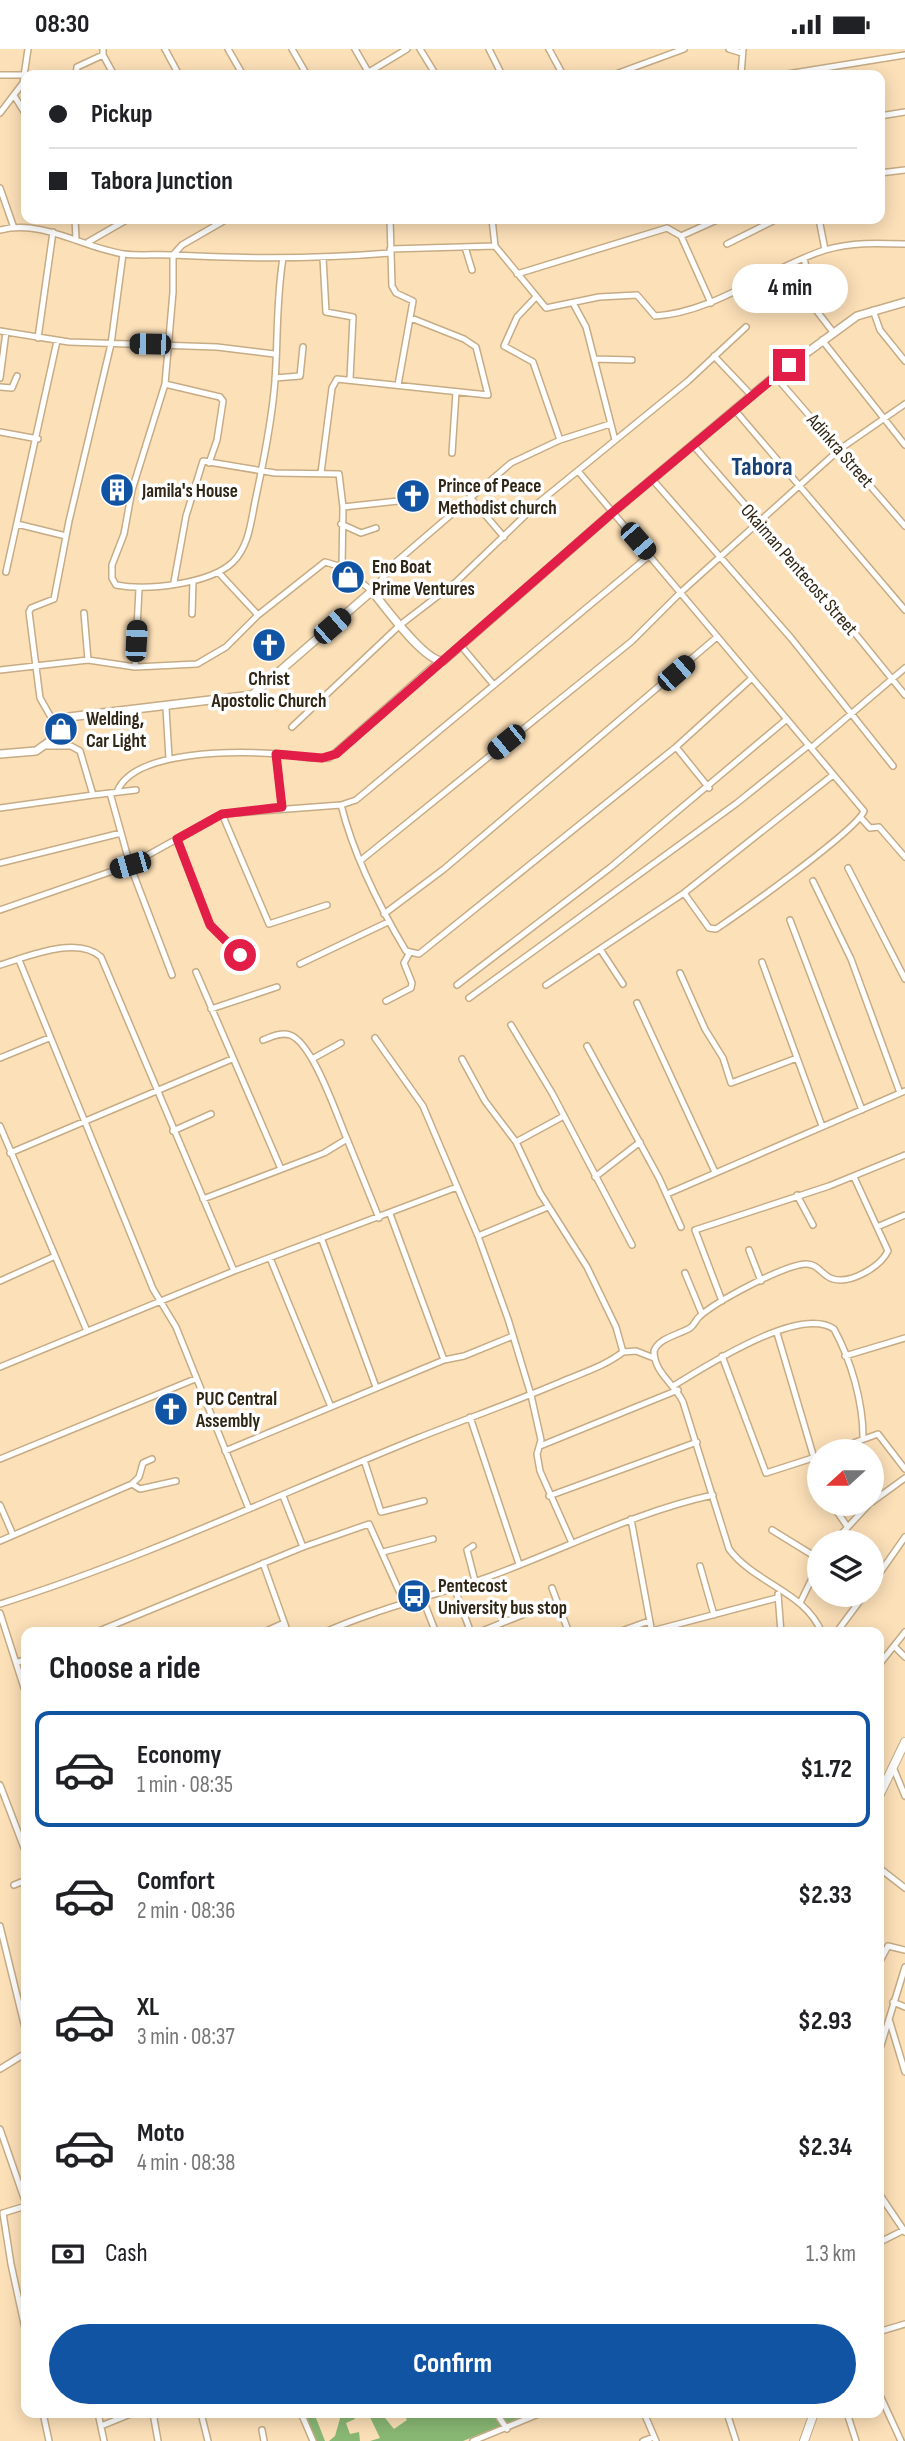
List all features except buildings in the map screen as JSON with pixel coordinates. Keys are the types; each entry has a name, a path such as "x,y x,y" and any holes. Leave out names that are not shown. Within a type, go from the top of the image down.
{"main road":[{"path":"884,1784 905,1742"},
{"path":"804,2441 812,2418"}],"street":[{"path":"26,70 28,49"},
{"path":"165,49 176,70"},
{"path":"228,49 240,70"},
{"path":"292,49 304,70"},
{"path":"355,49 365,70"},
{"path":"373,70 407,49"},
{"path":"420,49 433,70"},
{"path":"489,49 500,70"},
{"path":"549,49 560,70"},
{"path":"627,70 684,49"},
{"path":"729,49 743,51 741,70"},
{"path":"77,70 77,67 103,52 112,70"},
{"path":"814,70 905,55"},
{"path":"0,75 21,75"},
{"path":"0,113 15,97 21,85"},
{"path":"15,97 21,107"},
{"path":"885,115 905,112"},
{"path":"885,172 904,170 905,180"},
{"path":"0,188 14,228"},
{"path":"75,224 76,238"},
{"path":"88,242 119,224"},
{"path":"218,224 182,245 173,255 170,345 165,384 132,490 124,534 112,565 112,578 116,585 139,589 193,581 219,573 243,550 261,472 275,378 276,298 283,258"},
{"path":"390,224 393,289 413,301 398,385"},
{"path":"493,224 495,246 535,298 546,307 599,297 637,295 655,316 711,303 825,250 866,242 905,244"},
{"path":"681,236 708,224"},
{"path":"727,244 767,224"},
{"path":"820,224 825,250"},
{"path":"0,230 14,228 53,232 123,254 202,258 323,258 390,251 495,246"},
{"path":"517,274 663,228 676,230 681,236 711,303"},
{"path":"38,338 53,232"},
{"path":"465,247 472,270"},
{"path":"46,747 52,735 52,719 40,698 29,613 31,608 54,599 111,344 123,254"},
{"path":"323,258 326,312 353,317 350,379"},
{"path":"804,258 817,310 833,331"},
{"path":"535,298 517,317 504,346 533,362 560,440"},
{"path":"113,793 138,768 169,758 276,754 322,758 336,754 438,662 462,647 613,512 751,395 833,331 873,310 905,302"},
{"path":"573,303 586,327 615,440"},
{"path":"873,310 880,330 905,361"},
{"path":"321,473 334,382 350,379 488,395 475,347 464,339 411,318"},
{"path":"292,727 400,625 456,582 537,504 746,327"},
{"path":"0,378 3,332 57,341 170,345 274,354"},
{"path":"822,340 905,445"},
{"path":"6,572 38,439 57,341"},
{"path":"275,378 300,376 303,347"},
{"path":"714,356 751,395"},
{"path":"594,359 632,361"},
{"path":"0,387 12,388 17,376"},
{"name":"Adinkra Street","path":"775,376 905,526"},
{"path":"165,384 220,397 223,401 220,430 209,463"},
{"path":"452,453 456,392"},
{"path":"360,861 632,641 681,592 840,449 905,404"},
{"path":"734,409 905,610"},
{"path":"52,719 73,714 166,708 252,695 372,591 396,562 511,463 560,440 610,423"},
{"path":"0,432 38,439"},
{"name":"Okaiman Pentecost Street","path":"693,445 828,600 905,695"},
{"path":"174,582 186,516 203,461 261,472 339,474 343,507 342,566"},
{"path":"578,471 864,811 862,819 716,929 709,928 684,893"},
{"path":"652,479 852,713 893,766"},
{"path":"470,497 504,537"},
{"path":"343,507 398,501"},
{"path":"17,524 66,536"},
{"path":"341,524 361,533 376,528"},
{"path":"0,910 130,865 222,814 282,807 341,805 356,800 650,555"},
{"path":"0,670 88,660 135,667 197,664 226,647 258,615 325,562 342,566 372,591 400,625 438,662"},
{"path":"219,573 258,615"},
{"path":"192,614 193,581"},
{"path":"135,667 139,589"},
{"path":"84,613 88,660"},
{"path":"384,913 444,869 717,637"},
{"path":"462,647 494,684"},
{"path":"469,998 737,803 905,668"},
{"path":"409,954 422,952 461,923 676,747 752,678"},
{"path":"166,708 169,758"},
{"path":"457,985 533,929 709,788 788,719"},
{"path":"0,754 71,746 80,751 93,795"},
{"path":"676,747 709,788"},
{"path":"276,754 282,807"},
{"path":"546,985 684,893 833,775"},
{"path":"0,808 136,790"},
{"path":"113,793 130,865 172,975"},
{"path":"341,805 360,861 388,922 409,954"},
{"path":"222,814 269,924 327,905"},
{"path":"862,819 869,827 879,827 902,850 905,857"},
{"path":"0,863 121,833"},
{"path":"177,839 210,925 240,955"},
{"path":"848,868 905,979"},
{"path":"667,1194 902,1092 851,959 813,881"},
{"path":"790,920 862,1110"},
{"path":"300,964 388,922"},
{"path":"0,965 82,948 94,951 101,957 155,1091 234,1271"},
{"path":"600,949 623,984"},
{"path":"386,1001 411,988 412,983 404,963 409,954"},
{"path":"19,960 159,1301 176,1327 249,1509"},
{"path":"762,962 822,1126"},
{"path":"196,972 281,1169"},
{"path":"680,973 705,1029 723,1058 732,1083 797,1058"},
{"path":"211,1009 277,987"},
{"path":"637,1003 715,1172"},
{"path":"511,1025 552,1093 562,1117 632,1245"},
{"path":"263,1040 280,1034 291,1035 312,1059 379,1218"},
{"path":"0,1058 50,1038"},
{"path":"375,1038 423,1106 478,1236 531,1395 540,1446 537,1454 540,1471 572,1543"},
{"path":"312,1059 341,1043"},
{"path":"587,1046 640,1142 681,1227"},
{"path":"10,1153 232,1059"},
{"path":"462,1059 485,1101 516,1142 548,1207 596,1285 623,1352"},
{"path":"173,1131 211,1115"},
{"path":"516,1142 562,1117"},
{"path":"0,1126 53,1257 87,1331"},
{"path":"203,1199 324,1153 347,1139"},
{"path":"595,1177 640,1142"},
{"path":"722,1301 695,1230 854,1177 905,1156"},
{"path":"818,1627 801,1601 780,1591 741,1562 729,1549 697,1442 675,1388 662,1374 654,1357 656,1346 693,1327 702,1314 722,1301 761,1281 805,1264 815,1266 835,1280 870,1270 887,1251 854,1177"},
{"path":"0,1367 234,1271 457,1187"},
{"path":"797,1195 813,1225"},
{"path":"478,1236 548,1207"},
{"path":"390,1214 444,1360"},
{"path":"877,1227 905,1215"},
{"path":"322,1240 376,1388"},
{"path":"749,1250 761,1281"},
{"path":"0,1281 53,1257"},
{"path":"270,1258 331,1407"},
{"path":"685,1273 702,1314"},
{"path":"540,1446 675,1388 722,1356 807,1323 828,1326 837,1335 860,1405 863,1437"},
{"path":"777,1333 811,1439"},
{"path":"225,1451 444,1360 464,1356 513,1336"},
{"path":"845,1356 905,1338"},
{"path":"0,1604 57,1585 283,1496 364,1460 531,1395 608,1362 623,1352 636,1351 654,1357"},
{"path":"722,1356 766,1473 807,1460"},
{"path":"0,1459 195,1379"},
{"path":"470,1417 519,1564"},
{"path":"858,1439 881,1435 905,1469"},
{"path":"549,1496 697,1442"},
{"path":"0,1541 132,1485 139,1477 143,1463 152,1459"},
{"path":"364,1460 381,1512 424,1501"},
{"path":"884,1493 905,1478"},
{"path":"132,1485 140,1489 176,1481"},
{"path":"340,1627 359,1616 475,1581 668,1505 713,1495"},
{"path":"283,1496 303,1547"},
{"path":"0,1505 13,1535"},
{"path":"840,1516 847,1526"},
{"path":"844,1530 857,1516"},
{"path":"631,1519 651,1627"},
{"path":"108,1627 303,1547 369,1524 404,1602"},
{"path":"772,1530 807,1554"},
{"path":"884,1567 905,1537"},
{"path":"383,1552 433,1539"},
{"path":"473,1546 467,1550 466,1556 475,1581"},
{"path":"263,1563 286,1627"},
{"path":"701,1566 713,1615"},
{"path":"454,1587 471,1627"},
{"path":"552,1588 567,1627"},
{"path":"801,1601 807,1588"},
{"path":"780,1591 777,1598 780,1627"},
{"path":"422,1597 434,1627"},
{"path":"670,1627 777,1598"},
{"path":"490,1627 542,1607"},
{"path":"840,1627 855,1607"},
{"path":"0,1613 21,1678"},
{"path":"632,1627 649,1621"},
{"path":"275,1627 284,1623"},
{"path":"884,1659 905,1632"},
{"path":"895,1647 905,1657"},
{"path":"16,1663 21,1661"},
{"path":"892,1765 905,1796"},
{"path":"0,1786 21,1840"},
{"path":"884,1872 905,1888"},
{"path":"14,1885 21,1882"},
{"path":"0,1926 21,2012"},
{"path":"884,1954 888,1946 905,1950"},
{"path":"884,2034 905,1967"},
{"path":"893,2002 905,2007"},
{"path":"889,2016 905,2072"},
{"path":"0,2069 21,2056"},
{"path":"0,2129 21,2190"},
{"path":"884,2201 905,2231 884,2240"},
{"path":"21,2207 2,2213 21,2311"},
{"path":"884,2330 905,2324"},
{"path":"884,2404 901,2441"},
{"path":"44,2418 49,2441"},
{"path":"99,2418 104,2441"},
{"path":"101,2425 120,2418"},
{"path":"154,2418 158,2441"},
{"path":"202,2418 208,2441"},
{"path":"303,2418 313,2441"},
{"path":"500,2418 507,2428"},
{"path":"473,2441 530,2418"},
{"path":"643,2441 655,2439 646,2418"},
{"path":"729,2418 736,2441"},
{"path":"849,2418 856,2441"},
{"path":"262,2430 264,2441"}],"green space":[{"path":"306,2418 316,2418 325,2441 316,2441"},
{"path":"340,2418 355,2418 346,2423 350,2434 359,2432 360,2441 329,2441 335,2436"},
{"path":"370,2418 385,2418 394,2429 407,2420 406,2418 520,2418 463,2441 370,2441 380,2438"}],"place":[{"name":"Jamila's House","path":"117,490"},
{"name":"Prince of Peace Methodist church","path":"413,496"},
{"name":"Eno Boat Prime Ventures","path":"348,577"},
{"name":"Christ Apostolic Church","path":"269,645"},
{"name":"Welding, Car Light","path":"61,729"},
{"name":"PUC Central Assembly","path":"171,1409"},
{"name":"Pentecost University bus stop","path":"414,1596"}],"district":[{"name":"Tabora","path":"762,466"}],"route":[{"path":"240,955 210,925 177,839 222,814 282,807 276,754 322,758 336,754 438,662 462,647 613,512 789,365"}]}
